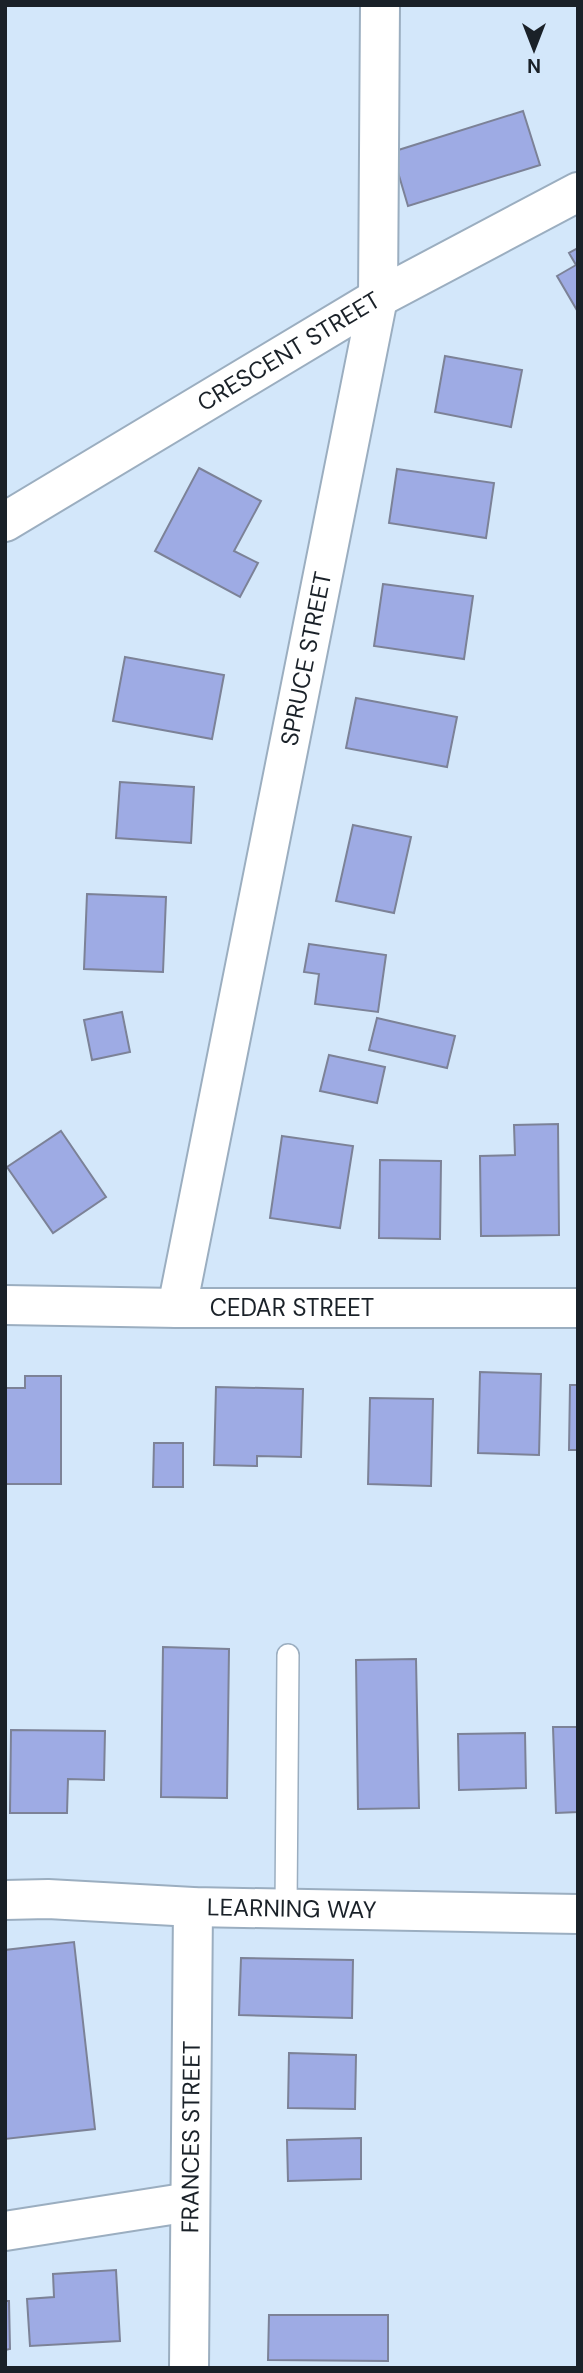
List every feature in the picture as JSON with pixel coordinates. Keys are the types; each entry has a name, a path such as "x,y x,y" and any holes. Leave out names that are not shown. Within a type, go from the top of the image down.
{"street":[{"name":"SPRUCE STREET","path":"177,1308 378,298 380,5"},
{"name":"CRESCENT STREET","path":"5,522 378,298 578,192"},
{"name":"CEDAR STREET","path":"5,1305 578,1308"},
{"name":"LEARNING WAY","path":"5,1900 48,1899 193,1907 578,1914"},
{"name":"FRANCES STREET","path":"189,2368 193,1907"},
{"path":"5,2231 190,2202"}],"lane":[{"path":"286,1909 288,1656"}],"building":[{"path":"523,111 540,165 408,206 392,152"},
{"path":"578,248 578,312 557,276 576,265 569,253"},
{"path":"445,356 522,370 511,427 435,412"},
{"path":"199,468 261,501 234,551 258,563 240,597 155,551"},
{"path":"397,469 494,483 486,538 389,523"},
{"path":"383,584 473,596 464,659 374,646"},
{"path":"125,657 224,675 212,739 113,721"},
{"path":"356,698 457,717 447,767 346,748"},
{"path":"120,782 194,787 191,843 116,838"},
{"path":"353,825 411,837 394,913 336,901"},
{"path":"87,894 166,897 163,972 84,969"},
{"path":"309,944 386,955 378,1012 315,1004 319,974 304,972"},
{"path":"122,1012 130,1052 92,1060 84,1020"},
{"path":"377,1018 455,1036 447,1068 369,1050"},
{"path":"329,1055 385,1067 377,1103 320,1091"},
{"path":"558,1124 559,1235 481,1236 480,1156 515,1155 514,1125"},
{"path":"61,1131 106,1197 53,1233 7,1167"},
{"path":"282,1136 353,1146 340,1228 270,1218"},
{"path":"380,1160 441,1161 440,1239 379,1238"},
{"path":"480,1372 541,1374 539,1455 478,1453"},
{"path":"25,1376 61,1376 61,1484 5,1484 5,1388 25,1388"},
{"path":"570,1385 578,1385 578,1450 569,1450"},
{"path":"216,1387 303,1389 301,1457 257,1456 257,1466 214,1465"},
{"path":"370,1398 433,1399 431,1486 368,1484"},
{"path":"154,1443 183,1443 183,1487 153,1487"},
{"path":"163,1647 229,1649 227,1798 161,1797"},
{"path":"416,1659 419,1808 358,1809 356,1660"},
{"path":"553,1727 578,1727 578,1812 556,1813"},
{"path":"11,1730 105,1731 104,1780 68,1779 67,1813 10,1813"},
{"path":"525,1733 526,1788 459,1790 458,1734"},
{"path":"74,1942 95,2129 5,2139 5,1950"},
{"path":"241,1958 353,1960 352,2018 239,2015"},
{"path":"289,2053 356,2055 355,2109 288,2108"},
{"path":"361,2138 361,2179 288,2181 287,2140"},
{"path":"116,2270 120,2341 30,2346 27,2299 54,2297 53,2274"},
{"path":"5,2301 9,2301 10,2349 5,2350"},
{"path":"269,2315 388,2315 388,2361 268,2360"}]}
